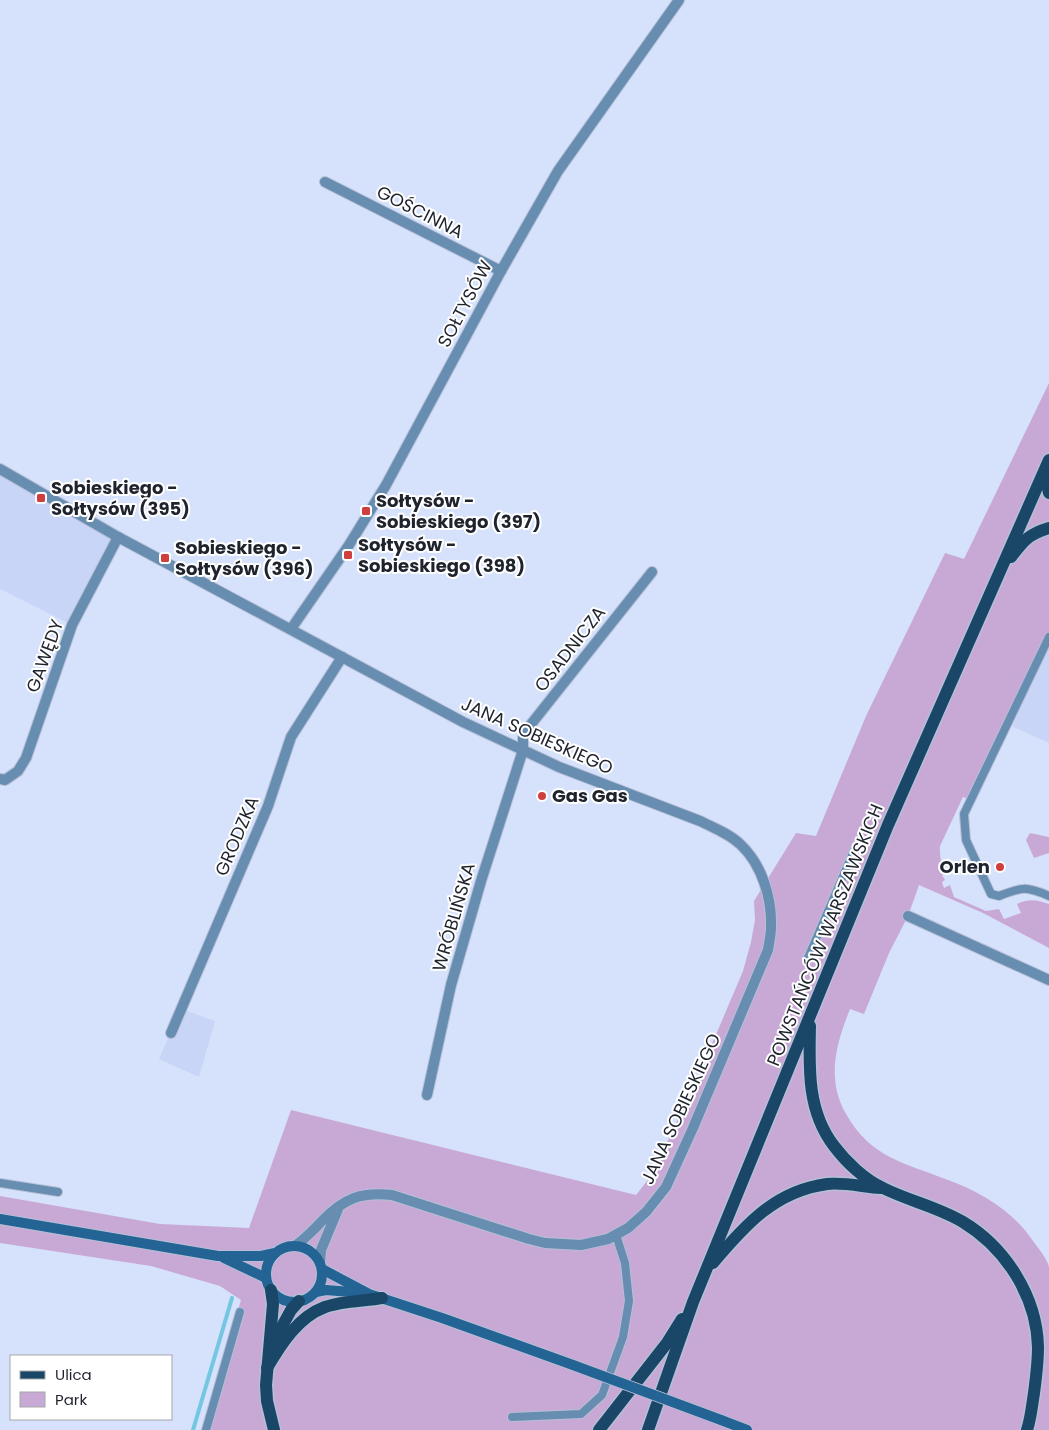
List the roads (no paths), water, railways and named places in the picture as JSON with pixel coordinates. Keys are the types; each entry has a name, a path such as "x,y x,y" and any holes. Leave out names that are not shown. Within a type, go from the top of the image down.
{"main road":[{"path":"1049,462 1046,480 1049,493"},
{"name":"POWSTAŃCÓW WARSZAWSKICH","path":"648,1430 693,1302 888,825 1049,462"},
{"path":"999,572 1022,543 1035,532 1049,528"},
{"path":"810,1019 810,1078 816,1114 833,1145 860,1173 882,1188 940,1211 962,1222 992,1244 1016,1275 1032,1310 1038,1346 1036,1378 1028,1429"},
{"path":"706,1271 750,1222 770,1206 798,1191 828,1184 882,1188"},
{"path":"0,1219 218,1256 261,1256 274,1253 282,1248 296,1246 306,1248 312,1252 321,1266 369,1294"},
{"path":"274,1253 266,1269 266,1278 271,1290 273,1304 267,1368 267,1401 274,1430"},
{"path":"218,1256 266,1278"},
{"path":"271,1290 281,1299 290,1302 299,1302 309,1298 316,1292 321,1283 321,1266"},
{"path":"316,1292 326,1290 369,1294 382,1298 573,1365 747,1430"},
{"path":"267,1368 279,1346 296,1326 313,1312 326,1307 382,1298"},
{"path":"270,1348 291,1310 299,1302"},
{"path":"599,1430 667,1343 693,1302"}],"street":[{"name":"SOŁTYSÓW","path":"291,629 349,545 386,485 501,271 558,171 679,0"},
{"name":"GOŚCINNA","path":"325,182 501,271"},
{"name":"JANA SOBIESKIEGO","path":"0,469 118,537 463,722 523,750 628,794 700,821 737,842 750,855 760,870 770,906 771,927 768,950 666,1187 646,1212 633,1224 608,1239 581,1245 545,1243 392,1194 373,1193 356,1197 340,1206 296,1246"},
{"name":"GAWĘDY","path":"0,779 4,780 18,771 26,758 72,625 118,537"},
{"name":"OSADNICZA","path":"523,750 523,738 528,728 652,572"},
{"name":"GRODZKA","path":"171,1033 268,806 291,737 342,657"},
{"name":"WRÓBLIŃSKA","path":"427,1095 451,985 481,881 523,750"},
{"path":"908,916 1049,980"},
{"path":"321,1266 321,1250 340,1206"}],"lane":[{"path":"1049,637 964,814 966,840 991,894 999,896 1019,888 1033,889 1049,896"},
{"path":"807,960 856,846"},
{"path":"0,1184 58,1192"},
{"path":"512,1417 581,1414 602,1395 623,1337 629,1301 626,1263 616,1235"},
{"path":"206,1430 240,1312"}],"waterway":[{"path":"193,1430 232,1298"}],"place":[{"name":"Sobieskiego - Sołtysów (395)","path":"41,498"},
{"name":"Sołtysów - Sobieskiego (397)","path":"366,511"},
{"name":"Sołtysów - Sobieskiego (398)","path":"348,555"},
{"name":"Sobieskiego - Sołtysów (396)","path":"165,558"},
{"name":"Gas Gas","path":"542,796"},
{"name":"Orlen","path":"1000,867"}]}
